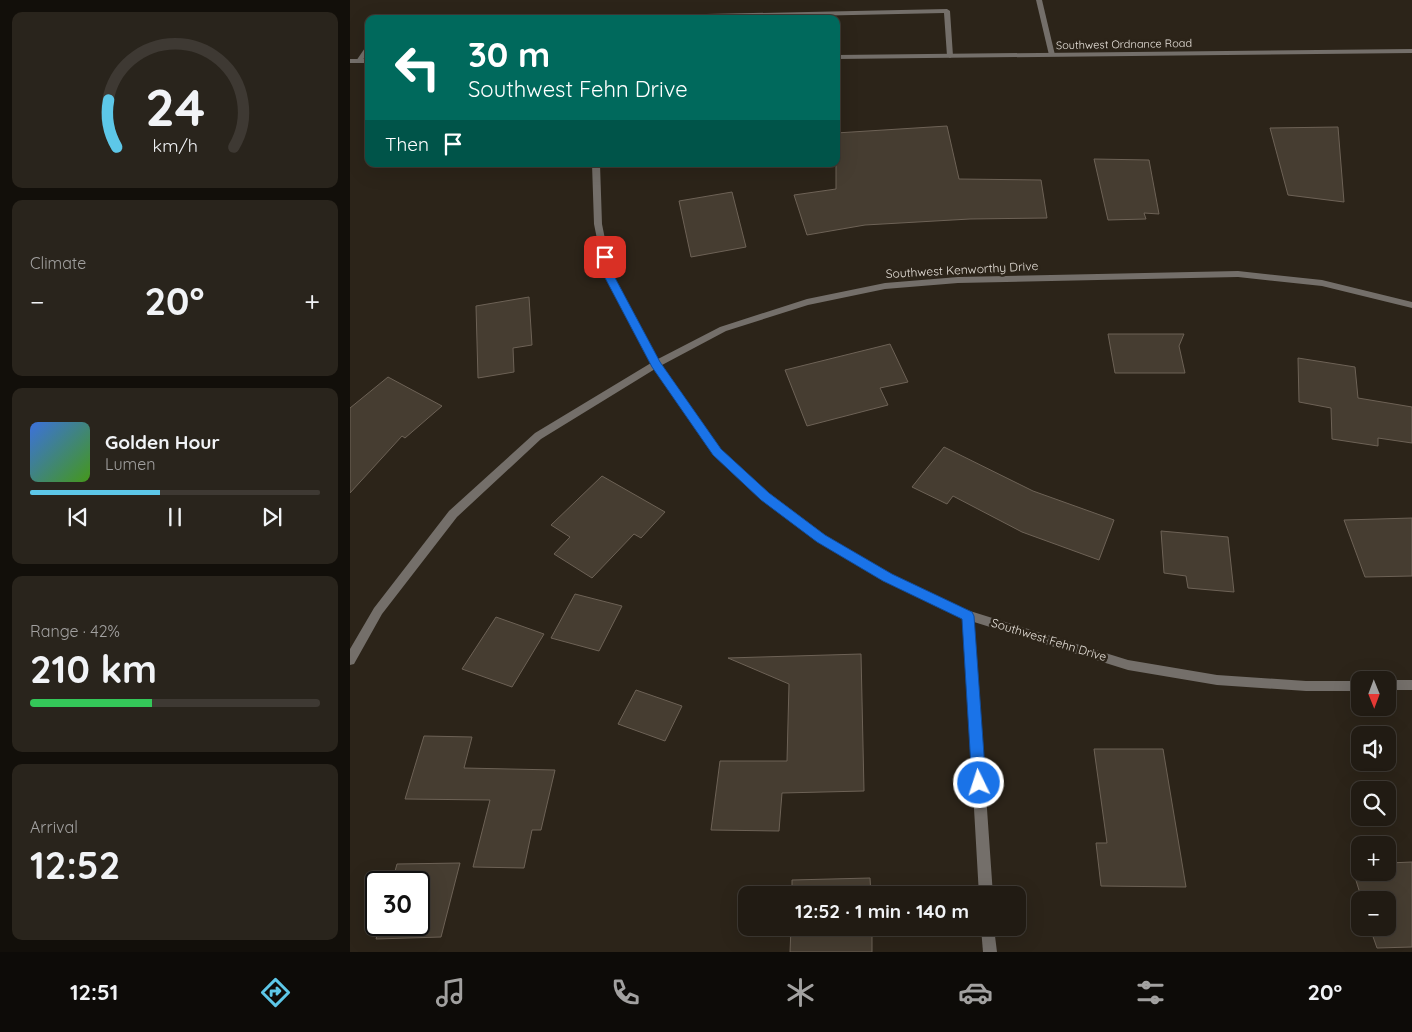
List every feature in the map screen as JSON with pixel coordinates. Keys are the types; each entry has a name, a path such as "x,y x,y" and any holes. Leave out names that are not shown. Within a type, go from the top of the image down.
{"street":[{"path":"1039,0 1052,55"},
{"path":"823,15 947,11 950,56"},
{"name":"Southwest Ordnance Road","path":"840,57 1412,51"},
{"path":"359,61 365,52"},
{"path":"350,61 365,61"},
{"name":"Southwest Fehn Drive","path":"596,167 598,224 608,274 656,364 717,452 765,496 821,538 887,578 968,616 1128,665 1217,680 1306,686 1351,686"},
{"name":"Southwest Kenworthy Drive","path":"350,660 378,611 453,514 538,436 656,364 723,329 807,302 884,286 958,280 1238,274 1322,283 1412,305"},
{"path":"968,616 985,886"},
{"path":"1396,685 1412,685"},
{"path":"989,936 990,952"}],"building":[{"path":"947,126 959,179 1041,180 1047,218 970,219 865,225 807,235 794,195 836,189 836,167 840,167 840,133"},
{"path":"1338,127 1344,202 1288,195 1270,128"},
{"path":"1094,159 1149,160 1159,214 1144,213 1146,219 1108,220"},
{"path":"732,192 746,247 691,257 679,201"},
{"path":"529,297 532,345 513,348 514,372 478,378 476,306"},
{"path":"1108,334 1184,334 1179,346 1185,373 1115,373"},
{"path":"890,344 908,382 880,388 888,405 807,426 785,370"},
{"path":"1298,358 1355,367 1358,398 1412,407 1412,443 1378,438 1378,446 1332,439 1331,408 1299,402"},
{"path":"388,377 442,406 405,438 402,436 350,493 350,408"},
{"path":"944,447 1033,491 1114,520 1099,560 1022,532 953,496 947,504 912,487"},
{"path":"602,476 665,512 641,538 634,534 592,578 554,554 570,537 551,525"},
{"path":"1412,518 1412,576 1365,577 1344,520"},
{"path":"1161,531 1228,537 1234,592 1188,588 1186,576 1164,573"},
{"path":"575,594 622,606 599,651 551,638"},
{"path":"496,617 544,634 512,687 462,669"},
{"path":"861,654 864,791 782,793 779,831 711,830 720,761 787,761 789,684 728,658"},
{"path":"636,690 682,706 665,741 618,724"},
{"path":"424,736 472,737 464,768 555,770 541,830 532,830 524,868 473,867 490,800 405,799"},
{"path":"1094,749 1163,749 1186,887 1101,886 1096,843 1107,843"},
{"path":"1412,862 1412,947 1377,948 1373,936 1396,936 1396,891 1359,891 1356,881 1396,881 1396,863"},
{"path":"460,863 441,937 376,939 377,936 430,936 430,871 395,871 397,864"},
{"path":"870,878 870,886 792,886 792,880"},
{"path":"791,936 872,936 872,952 790,952"}],"route":[{"path":"605,257 608,274 656,364 717,452 765,496 821,538 887,578 968,616 979,783"}]}
